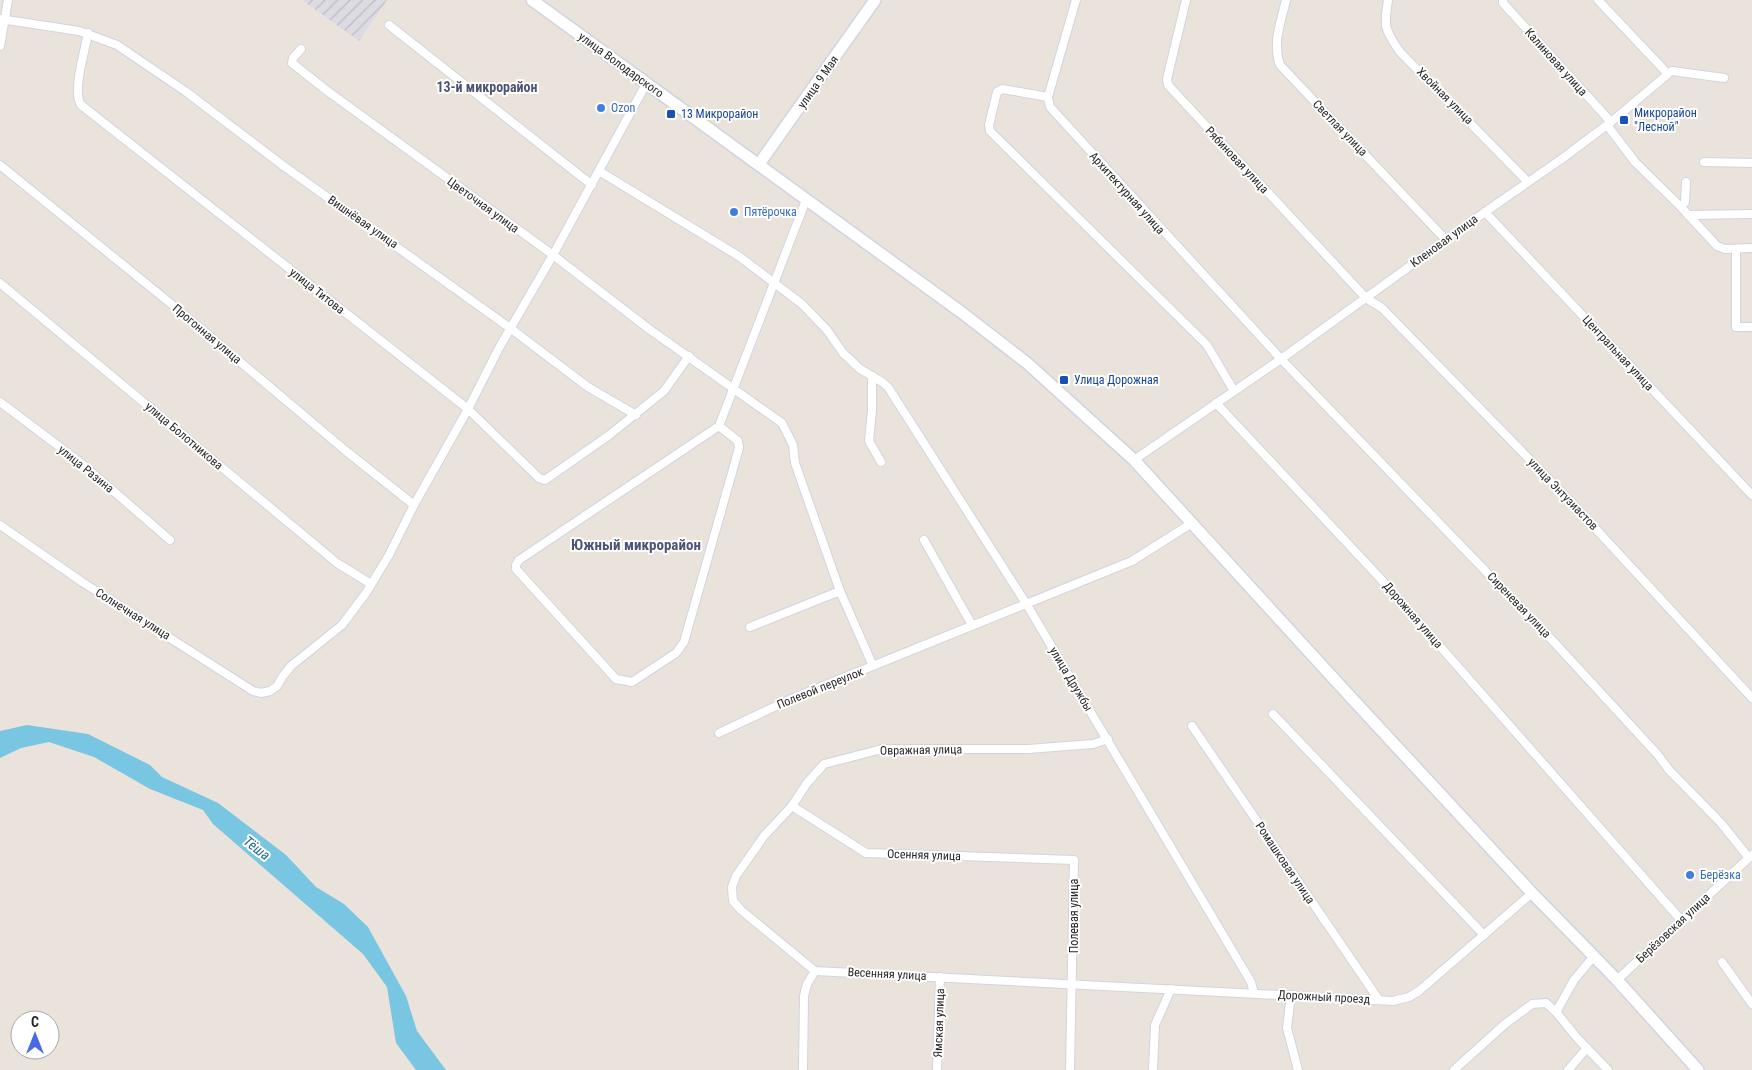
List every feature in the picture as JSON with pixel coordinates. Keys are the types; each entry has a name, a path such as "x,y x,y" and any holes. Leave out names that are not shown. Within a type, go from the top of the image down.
{"main road":[{"name":"улица Володарского","path":"532,0 759,164 1028,363 1134,460 1532,893 1617,980 1698,1070"},
{"name":"улица 9 Мая","path":"759,164 875,0"}],"street":[{"path":"0,46 2,19 8,0"},
{"path":"1076,0 1048,97 1002,89 998,92 988,125 990,131 1207,345 1234,391"},
{"name":"Рябиновая улица","path":"1186,0 1167,78 1168,86 1366,298"},
{"name":"Светлая улица","path":"1286,0 1276,47 1280,65 1446,240"},
{"name":"Хвойная улица","path":"1388,0 1385,22 1387,33 1400,52 1528,182"},
{"name":"Калиновая улица","path":"1503,0 1503,3 1609,124"},
{"path":"1598,0 1670,73 1724,78"},
{"name":"Вишнёвая улица","path":"2,19 88,34 117,45 186,91 285,167 588,386 636,415"},
{"path":"389,25 592,185"},
{"name":"улица Титова","path":"88,34 78,86 78,96 81,105 468,409 539,478 545,480 636,415"},
{"name":"Цветочная улица","path":"301,49 292,63 553,255 649,329 733,389"},
{"name":"Кленовая улица","path":"1134,460 1281,360 1484,212 1609,124 1670,73"},
{"path":"371,584 389,555 510,328 553,255 646,84"},
{"name":"Архитектурная улица","path":"1048,97 1050,107 1281,360"},
{"path":"1609,124 1635,162 1716,246 1725,249 1752,248"},
{"path":"1704,162 1752,163"},
{"name":"Прогонная улица","path":"0,165 414,505"},
{"name":"улица Дружбы","path":"599,171 740,257 802,304 827,330 843,353 860,368 888,387 1027,605 1108,739 1251,982 1254,993"},
{"path":"1681,208 1686,202 1686,182"},
{"path":"718,426 738,441 740,448 684,642 676,653 632,682 616,680 516,569 516,564 519,560 718,426 806,200"},
{"name":"Центральная улица","path":"1484,212 1752,495"},
{"path":"1688,215 1752,214"},
{"path":"1736,249 1736,327 1752,327"},
{"name":"улица Болотникова","path":"0,283 337,563 371,584"},
{"name":"улица Энтузиастов","path":"1366,298 1382,308 1570,501 1752,698"},
{"path":"636,415 664,391 689,356"},
{"name":"Сиреневая улица","path":"1281,360 1552,640 1658,755 1669,770 1751,856"},
{"path":"872,376 872,410 869,441 881,462"},
{"name":"Полевой переулок","path":"719,733 791,699 873,666 840,591 795,463 792,445 782,423 733,389"},
{"name":"улица Разина","path":"0,402 81,463 170,540"},
{"name":"Дорожная улица","path":"1216,403 1379,577 1682,920"},
{"path":"873,666 1132,561 1192,523"},
{"name":"Солнечная улица","path":"0,525 82,582 254,691 262,693 270,691 277,686 290,666 342,625 371,584"},
{"path":"924,540 972,625"},
{"path":"750,627 840,591"},
{"path":"1274,714 1484,935"},
{"name":"Ромашковая улица","path":"1192,726 1379,1000"},
{"name":"Овражная улица","path":"814,972 740,910 733,901 732,887 736,876 764,836 792,806 807,783 824,764 882,749 1028,750 1093,744 1108,739"},
{"name":"Осенняя улица","path":"792,806 866,853 1072,860"},
{"name":"Берёзовская улица","path":"1617,980 1751,856"},
{"name":"Полевая улица","path":"1072,860 1072,984"},
{"name":"Дорожный проезд","path":"1072,984 1393,1001 1419,992 1532,893"},
{"path":"1556,1012 1574,980 1594,956"},
{"path":"1722,962 1752,1004"},
{"path":"803,1070 804,996 807,984 814,972"},
{"name":"Весенняя улица","path":"814,972 1072,984"},
{"name":"Ямская улица","path":"937,1070 940,977"},
{"path":"1070,1070 1072,984"},
{"path":"1153,1070 1155,1025 1170,989"},
{"path":"1291,995 1287,1028 1298,1070"},
{"path":"1454,1070 1505,1024 1532,1004 1546,1003 1608,1070"},
{"path":"1568,1070 1587,1048"}],"shaded area":[{"path":"302,0 387,0 359,41"}],"water":[{"name":"Тёша","path":"27,725 88,734 150,765 162,777 218,803 286,855 316,887 344,904 368,927 406,996 417,1031 446,1070 416,1070 396,1043 387,987 363,954 213,824 203,810 150,789 94,757 49,742 21,748 0,758 0,731"}],"place":[{"name":"Ozon","path":"601,108"},
{"name":"13 Микрорайон","path":"671,114"},
{"name":"Микрорайон \"Лесной\"","path":"1624,120"},
{"name":"Пятёрочка","path":"734,212"},
{"name":"Улица Дорожная","path":"1064,380"},
{"name":"Берёзка","path":"1690,875"}],"district":[{"name":"13-й микрорайон","path":"487,87"},
{"name":"Южный микрорайон","path":"636,545"}]}
